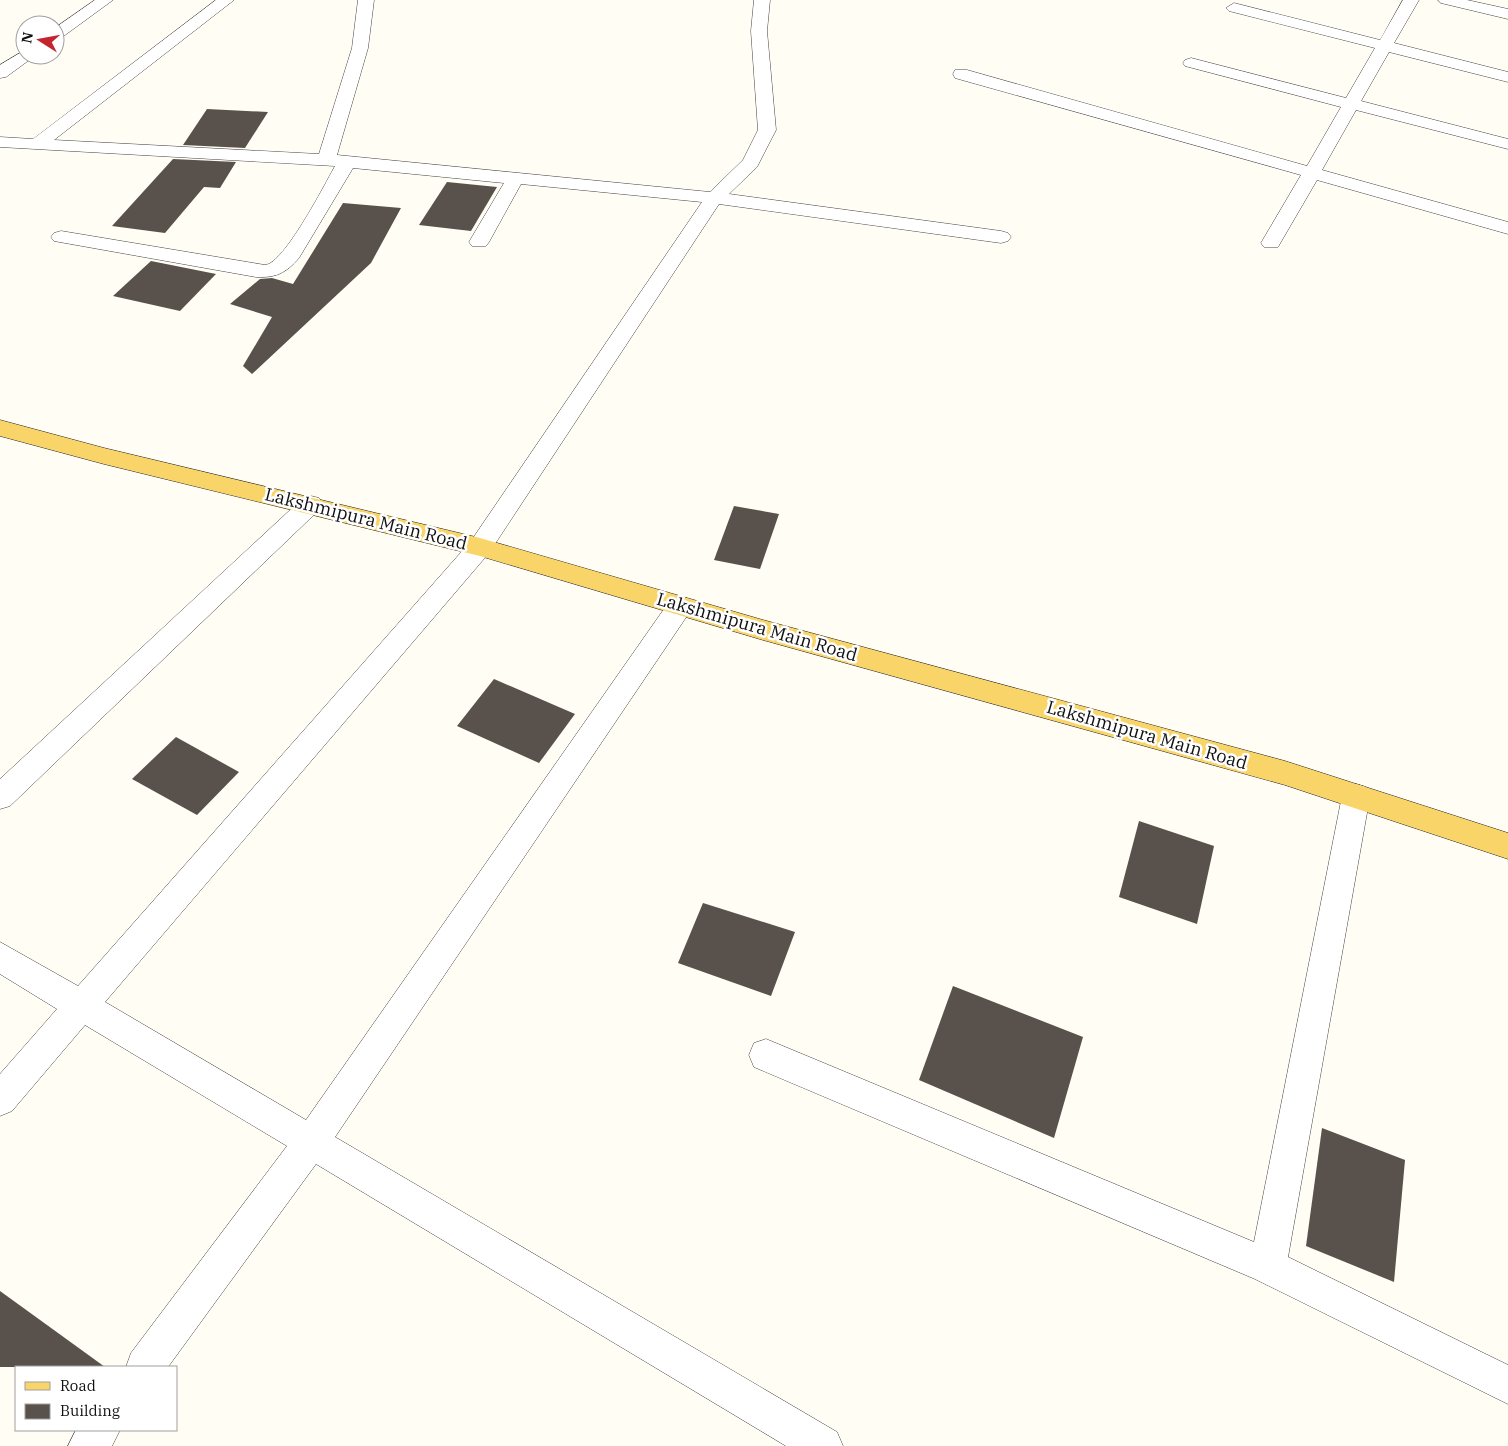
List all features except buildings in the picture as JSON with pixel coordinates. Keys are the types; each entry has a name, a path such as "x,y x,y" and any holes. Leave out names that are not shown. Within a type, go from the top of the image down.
{"main road":[{"name":"Lakshmipura Main Road","path":"0,428 104,456 311,504 480,547 680,606 1285,773 1508,846"}],"street":[{"path":"65,28 105,0"},
{"path":"37,144 226,0"},
{"path":"326,161 360,48 366,0"},
{"path":"0,1099 480,547 714,198 751,163 767,130 759,31 762,0"},
{"path":"1271,243 1411,0"},
{"path":"1446,0 1508,14"},
{"path":"1234,8 1508,77"},
{"path":"0,73 15,63"},
{"path":"1191,63 1508,144"},
{"path":"961,74 1508,228"},
{"path":"0,142 347,162 714,198 1000,237"},
{"path":"61,237 256,271 275,270 286,262 298,246 347,162"},
{"path":"479,242 515,179"},
{"path":"0,797 311,504"},
{"path":"146,1366 312,1141 680,606"},
{"path":"1268,1266 1356,796"},
{"path":"0,957 823,1446"},
{"path":"766,1055 1268,1266 1508,1385"}]}
